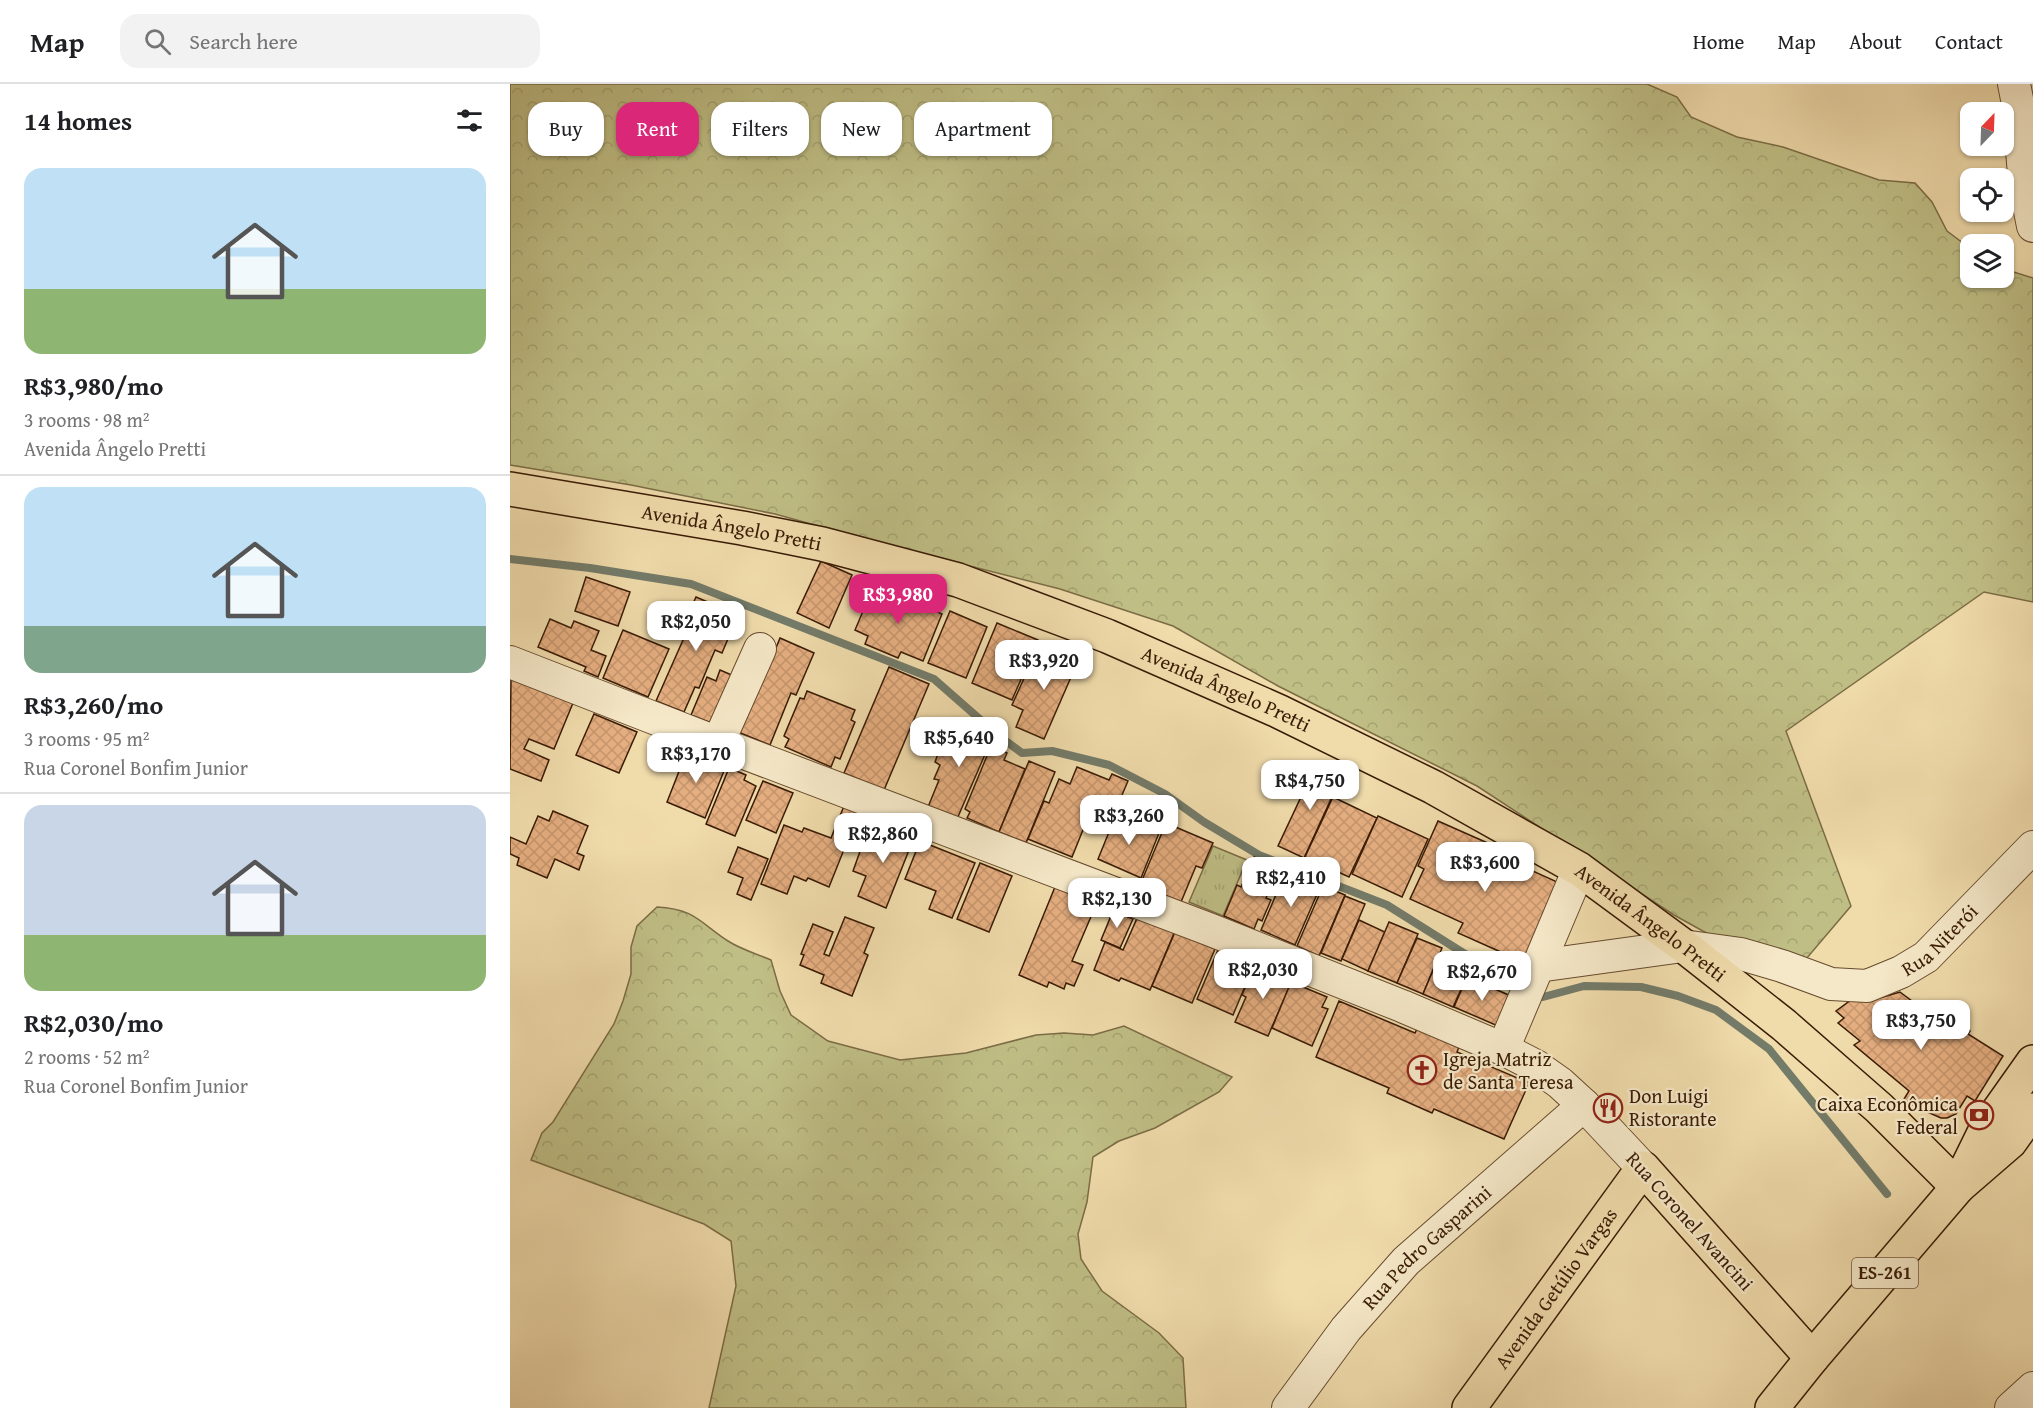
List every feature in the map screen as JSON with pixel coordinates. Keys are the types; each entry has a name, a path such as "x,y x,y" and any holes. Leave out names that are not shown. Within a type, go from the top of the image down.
{"main road":[{"name":"Avenida Ângelo Pretti","path":"510,489 811,541 958,580 1107,636 1278,711 1433,787 1579,869 1784,1025 1879,1108 1958,1187"},
{"path":"1958,1187 1987,1127 2033,1062"},
{"path":"1958,1187 2010,1142 2033,1110"},
{"name":"Rua Coronel Avancini","path":"1643,1168 1812,1359"},
{"name":"Avenida Getúlio Vargas","path":"1469,1408 1643,1168"},
{"name":"ES-261","path":"1772,1408 1958,1187"}],"street":[{"path":"2014,84 2018,104 2025,186 2033,226"},
{"path":"718,743 760,649"},
{"name":"Rua Coronel Avancini","path":"510,662 1211,930 1503,1049 1536,1066 1560,1083 1584,1105 1643,1168"},
{"name":"Rua Niterói","path":"1530,985 1683,946 1741,954 1831,984 1867,986 1901,972 1926,957 2033,847"},
{"path":"1503,1049 1579,869"},
{"name":"Rua Pedro Gasparini","path":"1288,1408 1346,1329 1406,1261 1584,1105"},
{"path":"2011,1408 2033,1388"}],"green space":[{"path":"510,84 1647,84 1677,97 1691,117 1737,137 1783,147 1879,180 1915,183 1932,202 1947,231 1960,241 1960,288 2014,288 2014,272 2033,278 2033,602 1984,592 1786,731 1851,906 1801,965 1710,935 1674,915 1477,786 1278,686 1173,626 1060,589 775,514 631,485 510,465"},
{"path":"1213,846 1247,860 1223,916 1189,902"},
{"path":"657,907 680,910 689,914 733,944 771,960 780,991 791,1015 828,1041 900,1060 966,1053 1036,1035 1064,1033 1093,1035 1124,1026 1232,1077 1219,1092 1155,1128 1119,1141 1093,1157 1087,1202 1078,1234 1081,1259 1102,1291 1159,1333 1183,1358 1186,1408 709,1408 736,1286 731,1241 704,1224 531,1160 542,1133 553,1122 614,1024 631,974 631,947 637,926"}],"building":[{"path":"821,561 852,575 829,628 797,613"},
{"path":"586,577 630,592 618,626 575,611"},
{"path":"874,585 942,614 923,661 901,652 898,658 865,644 868,636 855,630"},
{"path":"696,597 738,615 722,653 715,650 699,688 695,687 684,712 656,701 683,640 678,637"},
{"path":"950,611 987,627 966,678 928,663"},
{"path":"550,619 571,628 574,621 599,631 591,650 606,656 598,677 584,671 586,667 538,647"},
{"path":"997,623 1038,640 1012,700 972,683"},
{"path":"623,630 669,649 648,697 603,678"},
{"path":"780,638 814,653 796,695 791,693 770,745 733,730 767,670"},
{"path":"1066,645 1082,652 1044,739 1016,727 1023,710 1012,705 1035,654 1057,664"},
{"path":"889,667 929,684 884,790 844,773"},
{"path":"720,670 739,678 714,724 691,715 707,677 716,681"},
{"path":"511,678 573,703 554,749 529,739 524,749 549,760 541,781 510,769"},
{"path":"807,691 855,710 851,720 855,722 840,759 835,757 831,767 785,747 789,739 784,736 800,698 804,699"},
{"path":"594,714 637,732 619,773 576,755"},
{"path":"958,721 993,736 957,819 928,807 939,780 934,779 940,765 935,762 941,746 946,749"},
{"path":"991,746 1007,753 1004,760 1025,769 999,832 967,818 970,812 965,809"},
{"path":"687,751 726,766 705,818 667,802"},
{"path":"1029,761 1055,772 1026,843 999,832"},
{"path":"1317,763 1342,775 1304,858 1278,846"},
{"path":"1077,767 1109,780 1112,774 1128,781 1116,809 1102,803 1093,823 1087,820 1072,857 1028,839 1044,801 1049,803 1059,779 1070,784"},
{"path":"729,768 746,775 744,780 756,786 735,836 706,824"},
{"path":"763,781 793,793 776,833 746,820"},
{"path":"1333,797 1377,818 1349,877 1305,857"},
{"path":"844,806 859,812 829,887 808,878 806,881 794,876 787,894 761,884 784,825 802,832 804,828 831,838"},
{"path":"553,811 588,826 577,853 584,856 579,870 555,859 547,878 517,865 519,858 510,854 510,837 526,844 538,816 549,821"},
{"path":"1116,815 1159,833 1141,878 1098,859"},
{"path":"1378,816 1428,839 1402,897 1352,874"},
{"path":"1438,821 1517,856 1515,863 1555,881 1559,888 1522,971 1500,961 1503,953 1458,933 1463,923 1410,899 1424,869 1418,866"},
{"path":"885,823 915,835 886,908 858,896 866,876 853,871 863,843 875,848"},
{"path":"1166,823 1213,843 1202,868 1196,866 1181,902 1140,885"},
{"path":"920,841 975,863 952,918 929,909 936,891 905,879"},
{"path":"738,847 768,859 751,900 737,894 743,878 728,872"},
{"path":"1254,857 1279,867 1266,898 1271,900 1262,921 1258,919 1254,929 1224,916 1237,885 1241,887"},
{"path":"980,863 1012,876 989,932 957,919"},
{"path":"1286,871 1321,885 1295,945 1261,930"},
{"path":"1323,886 1345,895 1319,956 1297,946"},
{"path":"1055,887 1096,905 1072,961 1083,965 1074,986 1066,983 1064,989 1049,982 1047,987 1019,975"},
{"path":"1345,896 1365,904 1341,961 1321,953"},
{"path":"1113,911 1133,919 1120,948 1101,940"},
{"path":"1138,916 1175,931 1150,990 1121,978 1119,981 1094,970 1105,942 1123,950"},
{"path":"845,917 874,928 864,953 868,955 852,996 821,983 824,975 800,965 804,955 801,954 813,924 833,932 824,954 829,956"},
{"path":"1359,920 1385,932 1368,971 1342,959"},
{"path":"1389,922 1418,934 1397,983 1368,971"},
{"path":"1175,932 1215,949 1192,1003 1152,986"},
{"path":"1417,938 1442,948 1423,994 1397,983"},
{"path":"1218,950 1254,965 1233,1015 1197,999"},
{"path":"1437,961 1468,974 1453,1007 1423,994"},
{"path":"1255,966 1292,981 1268,1036 1235,1022 1246,997 1242,995"},
{"path":"1467,977 1511,996 1498,1026 1454,1007"},
{"path":"1291,982 1327,997 1322,1007 1328,1009 1312,1046 1272,1028"},
{"path":"1900,992 1916,1004 1922,1001 1970,1031 1968,1034 2003,1056 1975,1101 1967,1096 1956,1114 1947,1118 1941,1118 1916,1107 1904,1099 1909,1091 1854,1045 1860,1041 1838,1023 1844,1018 1836,1011 1855,997 1883,997"},
{"name":"Igreja Matriz de Santa Teresa","path":"1339,1001 1415,1033 1417,1029 1459,1047 1457,1052 1529,1083 1504,1139 1434,1109 1432,1113 1387,1093 1389,1088 1316,1057"}],"waterway":[{"path":"510,559 590,568 691,584 934,679 1022,753 1052,751 1109,765 1165,794 1204,822 1259,855 1387,905 1520,991"},
{"path":"1533,994 1543,997 1584,986 1641,987 1678,996 1716,1010 1769,1049 1887,1194"}],"place":[{"name":"Igreja Matriz de Santa Teresa","path":"1422,1070"},
{"name":"Don Luigi Ristorante","path":"1608,1108"},
{"name":"Caixa Econômica Federal","path":"1979,1115"}]}
